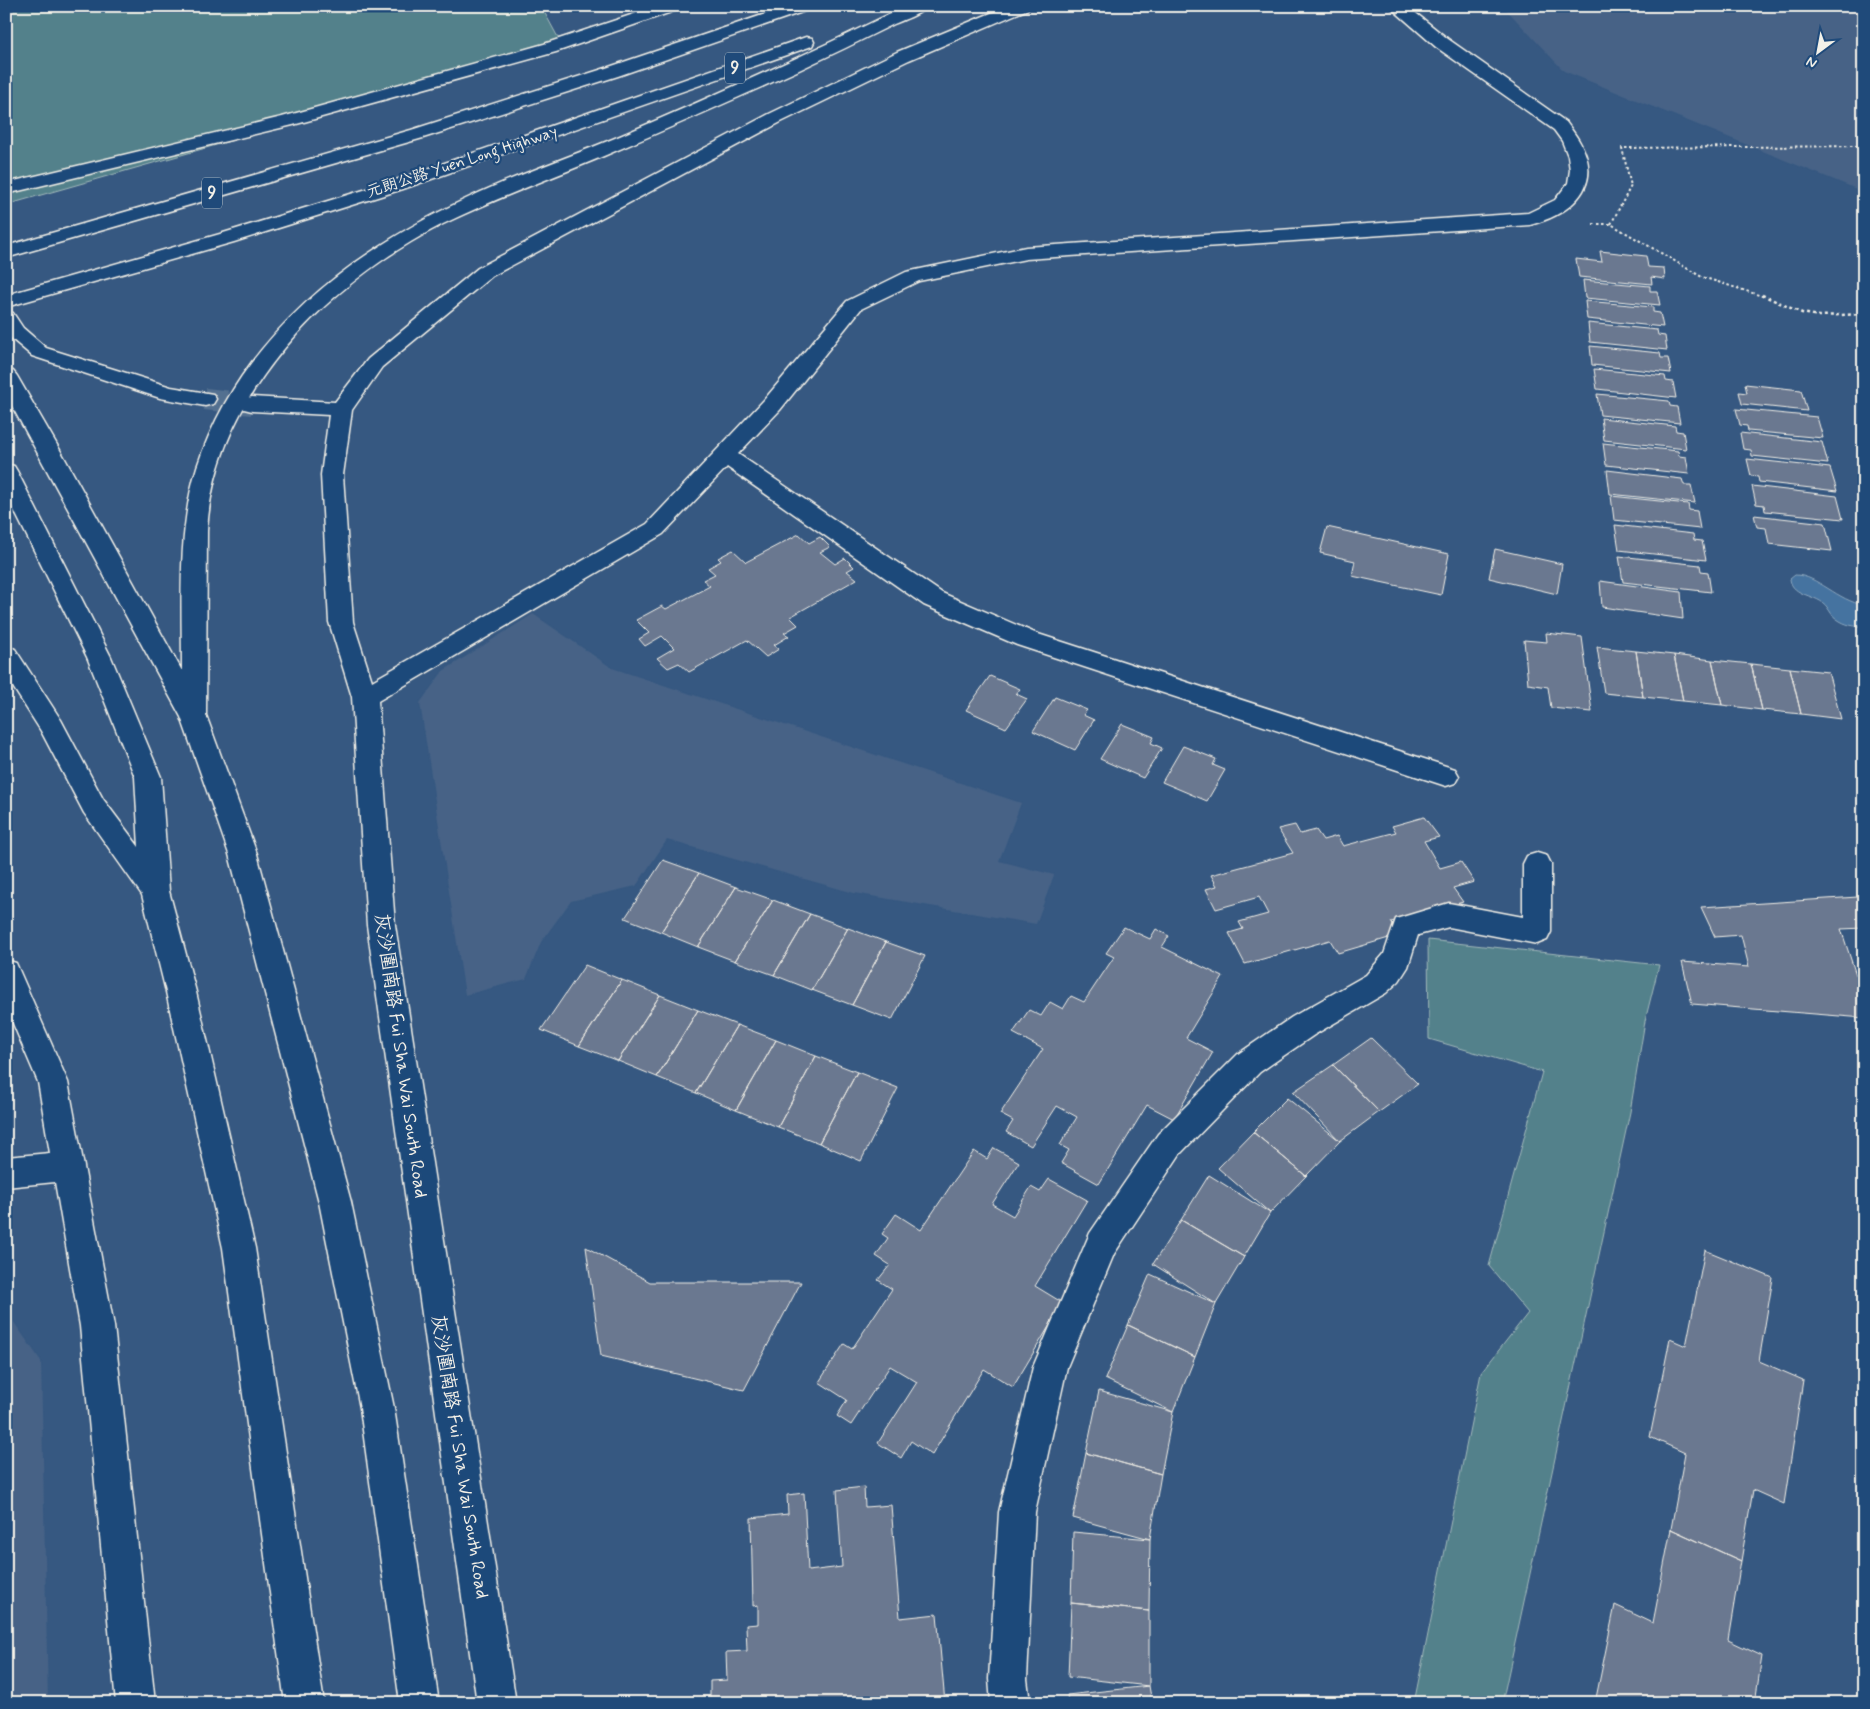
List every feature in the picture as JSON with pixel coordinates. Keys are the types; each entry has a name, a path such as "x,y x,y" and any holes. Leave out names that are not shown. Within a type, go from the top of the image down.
{"main road":[{"path":"6,189 287,121 550,48 674,6"},
{"name":"9","path":"6,252 417,134 612,72 805,6"},
{"name":"元朗公路 Yuen Long Highway","path":"6,302 259,229 514,146 912,6"},
{"path":"194,717 193,627 196,519 214,450 234,408 276,343 312,304 330,288 375,257 418,230 457,210 824,53 919,6"},
{"path":"252,404 340,409 375,363 485,272 775,118 903,56 1022,6"},
{"path":"365,697 655,529 772,405 854,305 913,276 1026,253 1530,219 1561,207 1576,187 1579,170 1574,144 1560,126 1442,43 1397,6"},
{"path":"6,317 15,332 39,352 168,393 205,399"},
{"path":"6,376 53,457 194,717 244,854 335,1202 377,1408 420,1703"},
{"name":"灰沙圍南路 Fui Sha Wai South Road","path":"340,409 332,475 341,622 365,697 381,925 497,1703"},
{"path":"725,455 933,599 1026,639 1446,776"},
{"path":"6,471 99,658 148,777 155,891 181,992 239,1248 269,1442 305,1703"},
{"path":"6,655 52,727 92,806 155,891"},
{"path":"1011,1703 1008,1679 1017,1512 1050,1367 1102,1244 1169,1144 1249,1063 1303,1026 1376,984 1389,972 1398,958 1406,927 1449,915 1537,932 1537,864"},
{"path":"6,972 53,1082 97,1326 136,1703"},
{"path":"6,1172 68,1166"}],"path":[{"path":"1864,146 1622,148 1631,186 1611,224 1654,251 1710,280 1761,294 1774,302 1813,315 1864,314"}],"shaded area":[{"path":"1503,6 1864,6 1864,192 1564,71"},
{"path":"1795,575 1811,579 1845,599 1864,605 1864,626 1850,625 1840,621 1823,603 1795,589 1790,579"},
{"path":"533,614 612,668 1021,803 999,861 1054,875 1036,924 854,893 667,840 636,886 571,901 541,942 526,979 465,995 420,703 443,671"},
{"path":"6,1311 41,1361 48,1703 6,1703"}],"green space":[{"path":"6,6 541,6 561,43 367,102 6,205"},
{"path":"1428,940 1659,965 1645,1021 1630,1112 1502,1703 1414,1703 1481,1373 1528,1313 1489,1266 1542,1072 1429,1039"}],"building":[{"path":"1600,251 1646,256 1648,267 1664,268 1665,279 1651,277 1652,284 1579,277 1576,259 1602,262"},
{"path":"1583,280 1650,286 1650,291 1657,291 1660,305 1585,298"},
{"path":"1585,301 1653,307 1653,312 1660,313 1663,327 1587,319"},
{"path":"1588,323 1657,330 1658,335 1665,336 1667,350 1590,342"},
{"path":"1590,346 1660,353 1661,358 1668,358 1671,373 1592,365"},
{"path":"1594,369 1665,376 1666,381 1673,382 1676,398 1597,389"},
{"path":"1745,384 1801,390 1807,411 1742,404 1739,392 1747,393"},
{"path":"1597,394 1669,401 1670,406 1677,407 1680,423 1600,415"},
{"path":"1736,409 1817,417 1823,438 1748,431 1747,426 1740,425"},
{"path":"1601,418 1675,426 1676,431 1683,432 1686,449 1604,440"},
{"path":"1740,433 1822,442 1828,464 1752,456 1751,450 1743,449"},
{"path":"1603,443 1678,451 1679,456 1686,457 1689,474 1606,465"},
{"path":"1747,459 1830,468 1837,491 1759,482 1758,477 1751,476"},
{"path":"1607,470 1682,479 1684,485 1691,485 1695,503 1610,494"},
{"path":"1752,486 1837,496 1843,519 1765,511 1764,505 1756,504"},
{"path":"1611,496 1688,504 1689,510 1697,511 1700,529 1614,520"},
{"path":"1754,515 1825,523 1832,551 1769,544 1766,528 1757,527"},
{"path":"1615,525 1693,534 1694,540 1702,541 1706,560 1619,550"},
{"path":"1327,527 1449,554 1441,595 1352,576 1355,561 1320,553"},
{"path":"799,534 809,543 820,537 830,547 820,552 835,564 845,558 854,567 847,571 857,579 790,617 798,625 784,633 789,636 774,645 779,649 766,657 747,640 689,672 679,663 668,668 657,658 674,648 662,636 645,646 639,639 649,633 636,620 662,606 666,609 710,586 703,580 715,574 708,568 721,561 718,558 733,550 746,562"},
{"path":"1495,549 1562,564 1557,594 1489,578"},
{"path":"1619,556 1700,565 1701,571 1708,572 1711,592 1623,582"},
{"path":"1600,581 1681,592 1683,619 1602,607"},
{"path":"1546,633 1582,637 1592,712 1551,708 1548,687 1528,684 1524,640 1547,642"},
{"path":"1597,647 1636,651 1643,697 1604,693"},
{"path":"1636,651 1674,655 1683,701 1643,697"},
{"path":"1674,655 1712,660 1722,705 1683,701"},
{"path":"1712,660 1751,664 1762,710 1722,705"},
{"path":"1751,664 1790,668 1801,714 1762,710"},
{"path":"1790,668 1828,672 1841,719 1801,714"},
{"path":"990,676 1020,689 1016,694 1027,699 1006,728 966,710"},
{"path":"1055,697 1087,710 1083,715 1094,720 1075,750 1033,731"},
{"path":"1122,724 1154,737 1151,743 1162,748 1143,778 1100,759"},
{"path":"1183,746 1216,759 1213,765 1225,770 1207,801 1162,782"},
{"path":"1424,817 1439,837 1424,841 1440,868 1461,862 1474,882 1453,888 1463,902 1391,922 1399,935 1338,953 1330,940 1245,964 1229,933 1243,929 1239,922 1268,914 1259,897 1216,909 1206,889 1217,886 1211,875 1293,853 1278,829 1295,825 1300,834 1316,830 1323,840 1337,836 1343,846 1396,832 1392,826"},
{"path":"663,860 699,873 661,932 625,918"},
{"path":"699,873 736,887 698,947 661,932"},
{"path":"736,887 773,900 735,961 698,947"},
{"path":"1858,897 1864,907 1864,928 1841,929 1856,975 1864,976 1864,1018 1692,1004 1682,962 1749,967 1741,935 1715,937 1701,907"},
{"path":"773,900 810,914 774,975 735,961"},
{"path":"810,914 848,928 812,990 774,975"},
{"path":"1124,927 1150,939 1156,929 1169,936 1162,947 1223,977 1186,1038 1213,1052 1174,1119 1147,1105 1099,1184 1061,1163 1069,1150 1060,1145 1077,1117 1057,1106 1031,1146 1006,1132 1013,1121 1000,1114 1043,1049 1013,1033 1029,1010 1041,1016 1050,1002 1063,1009 1071,996 1084,1002 1114,957 1106,953"},
{"path":"848,928 886,942 852,1005 812,990"},
{"path":"886,942 925,956 892,1020 852,1005"},
{"path":"585,965 622,980 579,1046 541,1030"},
{"path":"622,980 660,995 618,1061 579,1046"},
{"path":"660,995 698,1010 657,1077 618,1061"},
{"path":"698,1010 737,1025 696,1093 657,1077"},
{"path":"737,1025 776,1040 736,1110 696,1093"},
{"path":"1371,1038 1418,1084 1379,1112 1333,1065"},
{"path":"776,1040 816,1056 778,1127 736,1110"},
{"path":"816,1056 857,1072 819,1143 778,1127"},
{"path":"1333,1065 1379,1112 1340,1141 1293,1092"},
{"path":"857,1072 898,1088 861,1161 819,1143"},
{"path":"1287,1098 1340,1141 1306,1176 1253,1132"},
{"path":"1253,1132 1306,1176 1270,1213 1218,1168"},
{"path":"994,1148 1019,1162 992,1204 1013,1216 1031,1187 1040,1192 1049,1179 1087,1200 1035,1286 1063,1303 1013,1387 984,1369 932,1455 911,1441 901,1458 878,1443 917,1382 890,1366 851,1425 837,1416 847,1400 819,1382 844,1344 852,1349 892,1289 878,1280 890,1265 876,1256 888,1238 882,1234 896,1214 921,1230 974,1151 987,1159"},
{"path":"1209,1175 1270,1213 1244,1257 1181,1220"},
{"path":"1181,1220 1244,1257 1216,1304 1153,1264"},
{"path":"586,1247 650,1282 801,1282 744,1390 601,1356"},
{"path":"1705,1250 1773,1278 1759,1361 1803,1380 1784,1504 1753,1490 1741,1561 1671,1529 1685,1453 1650,1437 1670,1339 1686,1346"},
{"path":"1150,1274 1216,1304 1195,1357 1128,1325"},
{"path":"1128,1325 1195,1357 1173,1412 1105,1379"},
{"path":"1099,1391 1173,1412 1161,1474 1086,1453"},
{"path":"1086,1453 1161,1474 1150,1539 1073,1518"},
{"path":"864,1487 865,1507 891,1505 900,1618 937,1614 945,1703 710,1703 710,1681 727,1680 726,1652 747,1651 746,1625 758,1624 758,1605 753,1606 751,1518 788,1514 787,1495 804,1493 808,1571 842,1567 837,1490"},
{"path":"1671,1529 1741,1561 1728,1640 1762,1656 1755,1703 1595,1703 1615,1605 1653,1623"},
{"path":"1073,1532 1150,1539 1149,1611 1071,1603"},
{"path":"1071,1603 1149,1611 1149,1686 1068,1677"},
{"path":"1149,1686 1152,1703 1068,1703 1067,1695"}],"tunnel":[{"path":"205,399 252,404"}]}
